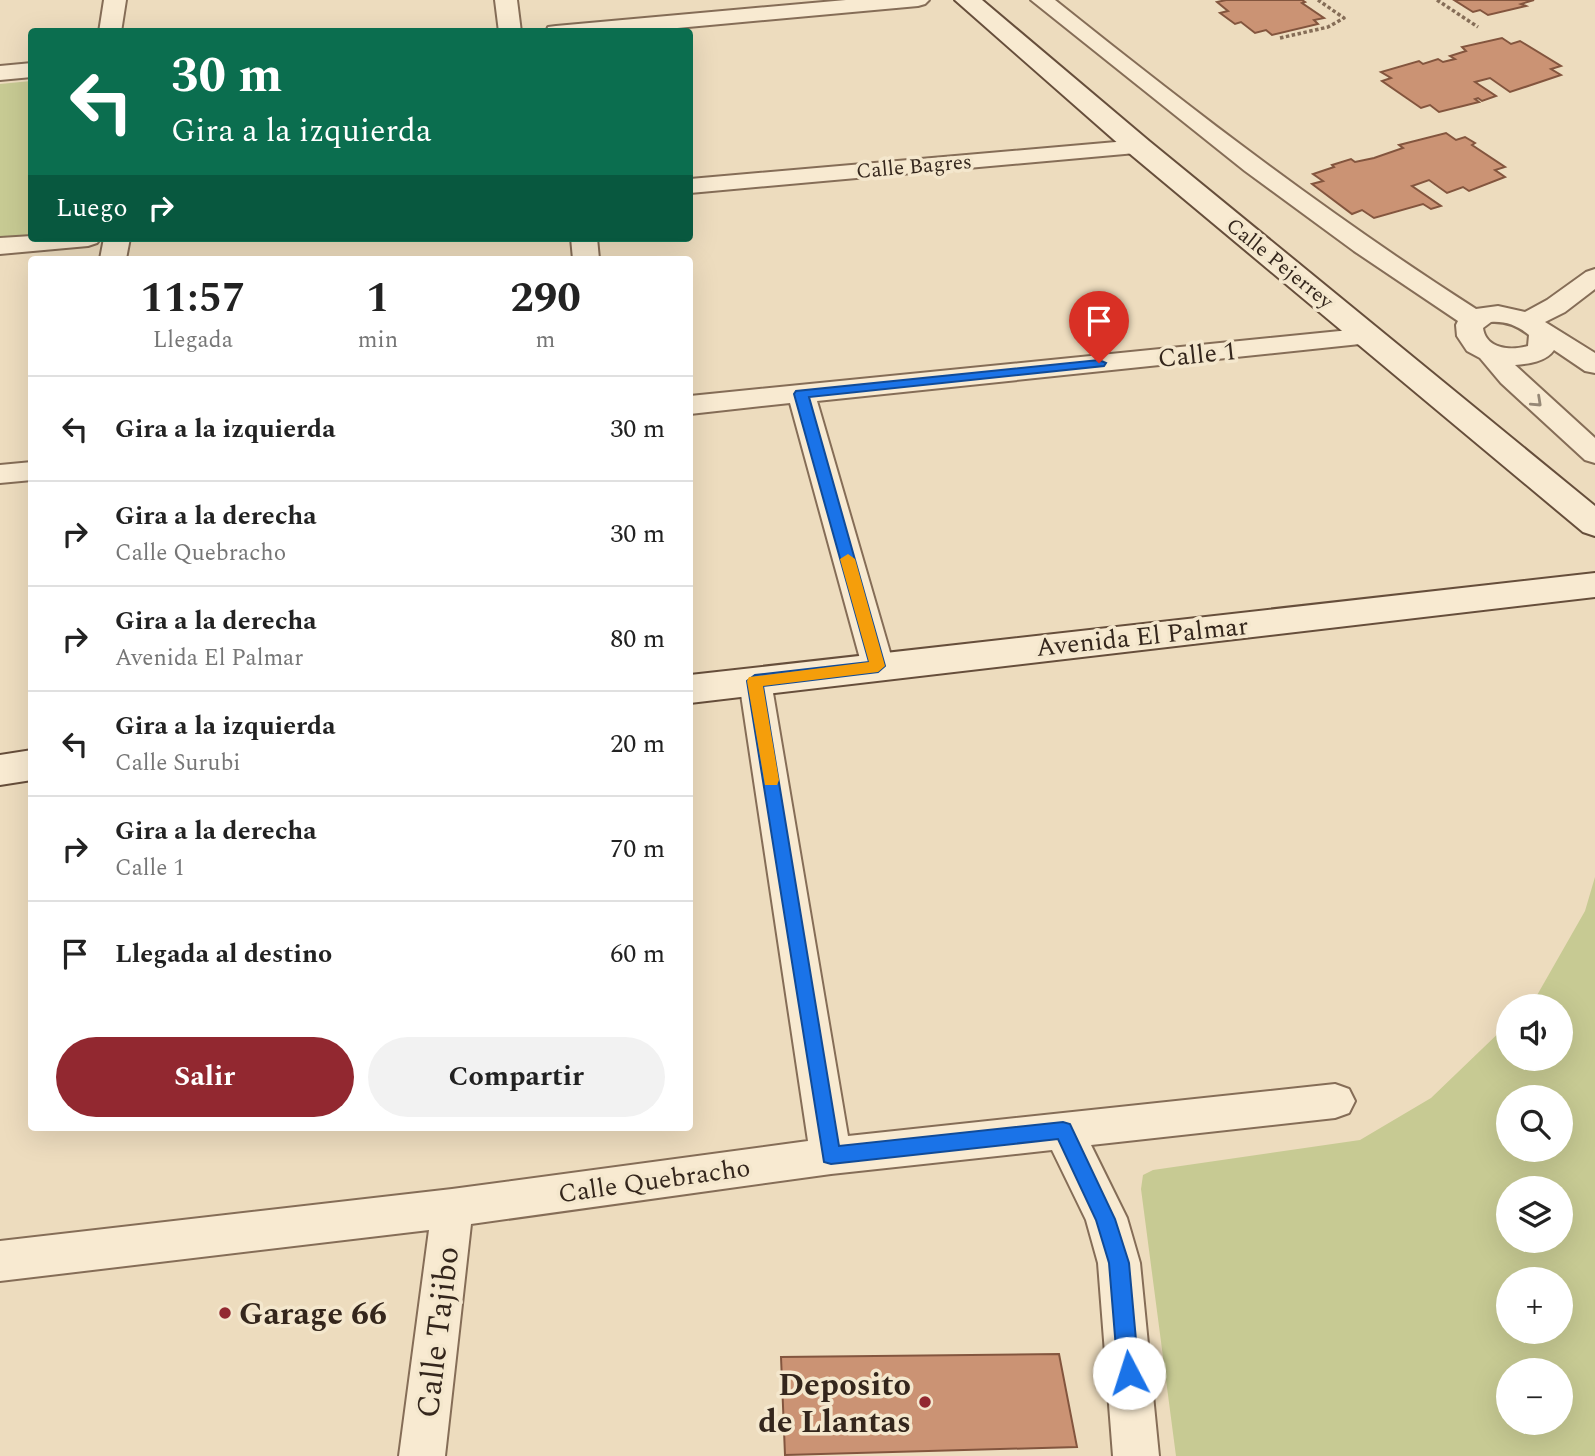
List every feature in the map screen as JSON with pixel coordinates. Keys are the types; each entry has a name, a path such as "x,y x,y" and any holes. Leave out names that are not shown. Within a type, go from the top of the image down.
{"street":[{"path":"111,28 115,0"},
{"path":"506,0 510,28"},
{"path":"593,28 918,0"},
{"name":"Calle Pejerrey","path":"967,0 1139,147 1595,524"},
{"path":"1042,0 1248,162 1342,232 1474,320"},
{"path":"0,72 28,70"},
{"name":"Calle Bagres","path":"693,186 1139,147"},
{"path":"0,246 44,242"},
{"path":"1532,324 1595,277"},
{"path":"1595,365 1532,324 1498,314 1474,320 1469,325 1472,340 1489,352 1511,377 1595,454"},
{"path":"1489,352 1518,358 1540,351 1544,344 1543,336 1532,324"},
{"name":"Calle 1","path":"693,405 1370,336"},
{"path":"801,394 878,666"},
{"path":"0,474 28,471"},
{"name":"Avenida El Palmar","path":"693,689 1595,585"},
{"path":"755,681 831,1156"},
{"path":"0,770 28,766"},
{"name":"Calle Quebracho","path":"0,1261 452,1208 831,1156 1335,1101"},
{"path":"1063,1130 1105,1219 1119,1263 1136,1456"},
{"name":"Calle Tajibo","path":"422,1456 452,1208"}],"path":[{"path":"1280,38 1328,27 1344,18 1318,0"},
{"path":"1437,0 1478,26"}],"green space":[{"path":"28,81 28,237 0,240 0,84"},
{"path":"1595,877 1595,1456 1176,1456 1141,1189 1143,1175 1153,1170 1360,1140 1431,1098 1496,1036 1496,1071 1573,1071 1573,994 1538,994 1585,911"}],"building":[{"path":"1302,0 1305,2 1302,3 1324,18 1314,20 1318,24 1272,35 1266,30 1255,33 1241,22 1235,24 1220,13 1228,11 1217,2"},
{"path":"1454,0 1534,0 1521,4 1526,6 1488,15 1480,10 1473,12"},
{"path":"1502,38 1511,44 1520,41 1561,66 1551,69 1561,75 1510,92 1490,78 1475,82 1496,96 1482,101 1478,98 1475,99 1479,102 1439,112 1430,105 1421,108 1382,81 1391,78 1381,72 1419,61 1423,64 1438,59 1443,62 1455,59 1450,56 1466,51 1462,47"},
{"path":"1446,133 1456,140 1465,137 1475,143 1472,145 1505,167 1495,170 1505,177 1469,191 1463,187 1447,193 1429,180 1412,186 1441,206 1431,209 1423,204 1374,218 1362,210 1352,214 1312,184 1323,181 1313,174 1334,167 1332,165 1351,159 1355,162 1374,158 1403,148 1399,145"},
{"name":"Deposito de Llantas","path":"1059,1354 1077,1447 785,1455 781,1357"}],"slow traffic":[{"path":"771,780 755,681 878,666 848,559"}],"place":[{"name":"Garage 66","path":"225,1313"},
{"name":"Deposito de Llantas","path":"925,1402"}],"route":[{"path":"1099,363 801,394 878,666 755,681 831,1156 1063,1130 1105,1219 1119,1263 1129,1373"}]}
